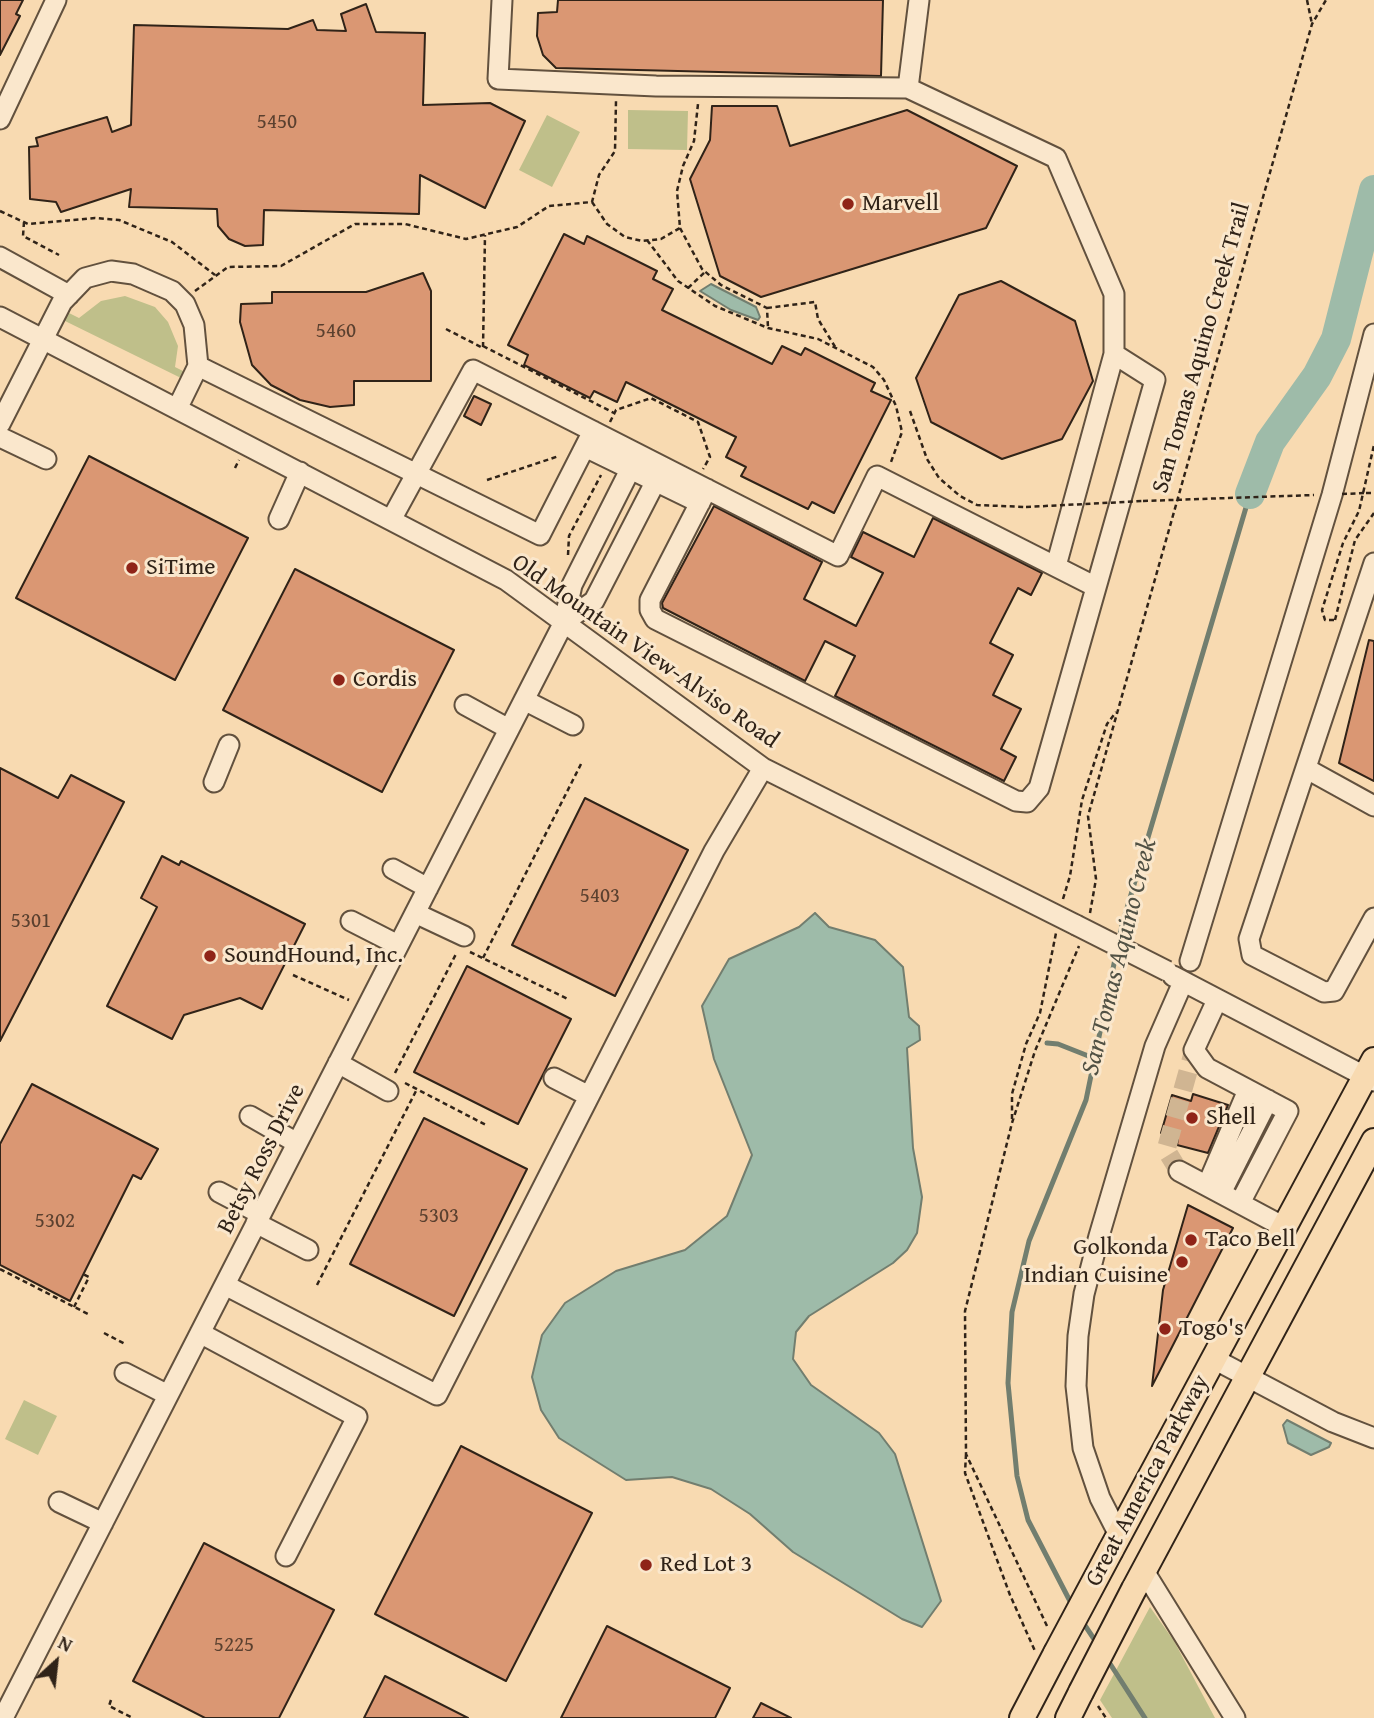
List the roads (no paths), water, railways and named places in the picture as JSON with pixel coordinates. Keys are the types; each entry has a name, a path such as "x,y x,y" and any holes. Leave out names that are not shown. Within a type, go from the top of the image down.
{"main road":[{"name":"Great America Parkway","path":"1022,1718 1284,1227 1371,1072"},
{"name":"Great America Parkway","path":"1068,1718 1086,1694 1139,1580 1374,1141"}],"street":[{"path":"0,118 57,0"},
{"path":"502,0 498,79 616,85 908,89 1056,158 1114,294 1114,354 1056,566"},
{"path":"908,89 919,0"},
{"path":"0,257 68,295"},
{"path":"0,424 42,339 68,295 85,278 111,271 154,282 172,291 181,301 194,325 198,366 177,409"},
{"name":"Old Mountain View-Alviso Road","path":"0,317 506,580 763,768 1217,1000 1371,1072"},
{"path":"1190,961 1332,495 1374,334"},
{"path":"703,488 650,600 650,610 655,619 1016,801 1027,802 1039,788 1155,380 1114,354"},
{"path":"198,366 540,534 595,434"},
{"path":"391,520 472,370 595,434 634,461 660,474 703,488 838,556 877,476 1096,587"},
{"path":"0,437 46,459"},
{"path":"564,622 572,585 634,461"},
{"path":"279,519 300,472"},
{"path":"564,622 594,601 660,474"},
{"path":"1374,563 1248,939 1252,955 1324,992 1334,991 1374,918"},
{"name":"Betsy Ross Drive","path":"4,1711 564,622"},
{"path":"524,700 573,725"},
{"path":"465,705 509,729"},
{"path":"214,782 229,745"},
{"path":"225,1285 437,1395 714,851 763,768"},
{"path":"1307,769 1374,806"},
{"path":"393,869 428,888"},
{"path":"415,913 464,936"},
{"path":"351,921 398,945"},
{"path":"1115,1542 1083,1448 1076,1386 1078,1336 1084,1294 1099,1236 1175,977"},
{"path":"1217,1000 1194,1050 1207,1068 1288,1111 1240,1203"},
{"path":"338,1063 395,1084"},
{"path":"554,1078 589,1096"},
{"path":"1214,1189 1248,1090"},
{"path":"1214,1189 1268,1100"},
{"path":"250,1116 297,1143"},
{"path":"1179,1171 1284,1227"},
{"path":"219,1192 308,1250"},
{"path":"200,1333 356,1417 286,1556"},
{"path":"1214,1359 1333,1422 1374,1437"},
{"path":"125,1373 168,1395"},
{"path":"59,1502 103,1523"},
{"path":"1139,1580 1235,1718"}],"waterway":[{"name":"San Tomas Aquino Creek","path":"1250,494 1270,442 1317,376 1336,339 1374,190"},
{"name":"San Tomas Aquino Creek","path":"1073,1607 1028,1520 1017,1476 1008,1383 1012,1312 1029,1241 1086,1100 1122,925 1250,494"},
{"path":"1047,1043 1058,1044 1096,1059"},
{"name":"San Tomas Aquino Creek","path":"1082,1621 1098,1645"},
{"name":"San Tomas Aquino Creek","path":"1107,1659 1145,1718"}],"tunnel":[{"path":"1179,1171 1166,1150 1194,1050"}],"place":[{"name":"Marvell","path":"848,204"},
{"name":"SiTime","path":"132,568"},
{"name":"Cordis","path":"339,680"},
{"name":"SoundHound, Inc.","path":"210,956"},
{"name":"Shell","path":"1192,1118"},
{"name":"Taco Bell","path":"1191,1240"},
{"name":"Golkonda Indian Cuisine","path":"1182,1262"},
{"name":"Togo's","path":"1165,1329"},
{"name":"Red Lot 3","path":"646,1565"}]}
